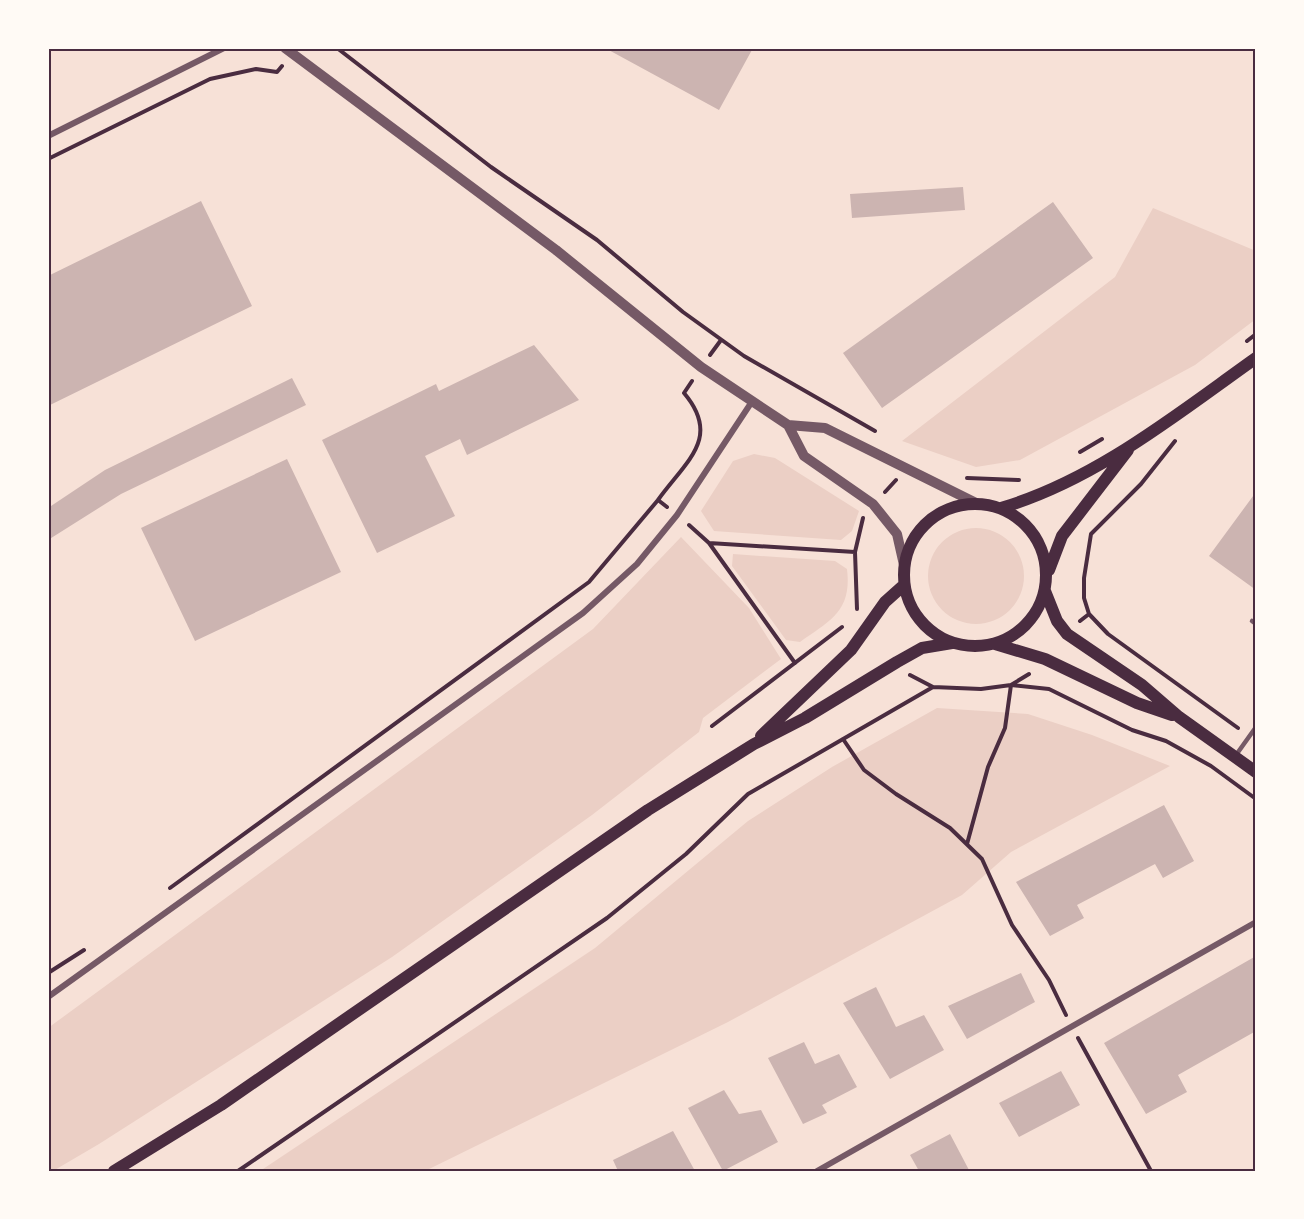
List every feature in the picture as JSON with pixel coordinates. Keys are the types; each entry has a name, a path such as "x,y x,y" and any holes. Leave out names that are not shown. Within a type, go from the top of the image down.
{"main road":[{"path":"1001,508 1028,500 1131,447 1256,358"},
{"path":"114,1171 221,1105 648,810 754,744 805,718 922,648 952,643 974,646 995,644 1012,636 1027,624 1038,609 1045,591 1047,576 1062,537 1131,447"},
{"path":"952,643 935,634 920,621 909,604 904,585 904,565 909,545 921,528 936,514 955,506 976,503 1001,508 1029,528 1045,559 1047,576"},
{"path":"754,744 852,650 885,602 904,585"},
{"path":"1045,591 1057,621 1067,634 1142,685 1179,717 1256,772"},
{"path":"995,644 1045,659 1137,703 1179,717"}],"street":[{"path":"48,135 224,48"},
{"path":"288,50 556,250 701,367 754,400 788,425 804,456 873,504 897,534 904,565"},
{"path":"48,997 583,613 637,564 677,515 754,400"},
{"path":"788,425 825,428 976,503"},
{"path":"817,1171 1256,922"}],"lane":[{"path":"1234,757 1256,727"}],"path":[{"path":"337,48 491,167 597,240 683,312 721,340 744,356 878,432"},
{"path":"48,159 210,79 256,69 277,72 288,50"},
{"path":"1237,348 1256,334"},
{"path":"168,889 589,582 658,500 701,441 702,423 696,407 684,393 721,340"},
{"path":"1072,456 1113,433"},
{"path":"1181,437 1171,444 1141,484 1091,534 1084,578 1084,598 1089,614 1108,634 1250,736"},
{"path":"868,626 856,611 855,552 864,513 906,470"},
{"path":"958,474 967,478 996,481 1018,481 1029,477"},
{"path":"658,500 709,543 795,663"},
{"path":"709,543 855,552"},
{"path":"1067,634 1089,614"},
{"path":"712,726 841,629 849,620"},
{"path":"1011,685 1035,670 1045,659"},
{"path":"897,662 913,678 933,687 981,689 1011,685 1048,689 1132,730 1166,741 1211,766 1256,799"},
{"path":"967,844 988,767 1005,728 1011,685"},
{"path":"238,1171 607,918 686,854 748,794 933,687"},
{"path":"843,739 864,770 896,794 950,828 982,859 1012,924 1049,981 1072,1028 1152,1171"},
{"path":"48,973 92,944"},
{"path":"247,1166 250,1171"}],"shaded area":[{"path":"1153,208 1256,251 1256,319 1195,365 1020,460 976,467 902,441 1115,277"},
{"path":"754,454 775,458 859,511 852,531 841,540 714,531 701,511 733,461"},
{"path":"976,528 994,532 1010,542 1020,558 1024,576 1020,594 1010,610 994,620 976,624 958,620 942,610 932,594 928,576 932,558 942,542 958,532"},
{"path":"681,537 749,608 781,659 703,718 699,732 592,815 392,957 99,1144 53,1171 48,1171 48,1028 593,629"},
{"path":"733,554 835,561 847,569 848,583 842,605 830,620 800,642 786,640 732,566"},
{"path":"937,708 1028,714 1092,735 1170,766 1011,852 962,895 728,1022 425,1171 260,1171 595,948 748,821 832,767"}],"building":[{"path":"605,48 753,48 719,110"},
{"path":"963,187 965,210 852,218 850,194"},
{"path":"201,201 252,306 48,406 48,276"},
{"path":"1053,202 1093,258 882,408 843,353"},
{"path":"534,345 579,400 467,455 460,439 425,456 455,516 377,553 322,440 436,384 439,391"},
{"path":"292,378 306,405 121,494 48,540 48,508 105,470"},
{"path":"287,459 341,572 195,641 141,528"},
{"path":"1256,492 1256,590 1209,556"},
{"path":"1164,805 1194,861 1163,878 1155,864 1077,905 1084,918 1050,936 1016,882"},
{"path":"1256,956 1256,1031 1178,1075 1187,1092 1146,1114 1104,1043"},
{"path":"1021,973 1035,1002 967,1039 948,1006"},
{"path":"876,987 896,1027 924,1015 944,1050 890,1079 843,1003"},
{"path":"804,1042 815,1064 839,1054 857,1087 822,1105 827,1113 803,1124 768,1058"},
{"path":"1061,1071 1080,1105 1019,1137 999,1103"},
{"path":"724,1090 739,1114 761,1110 778,1142 723,1171 688,1108"},
{"path":"673,1131 695,1171 618,1171 613,1160"},
{"path":"950,1134 969,1170 919,1171 910,1155"}]}
